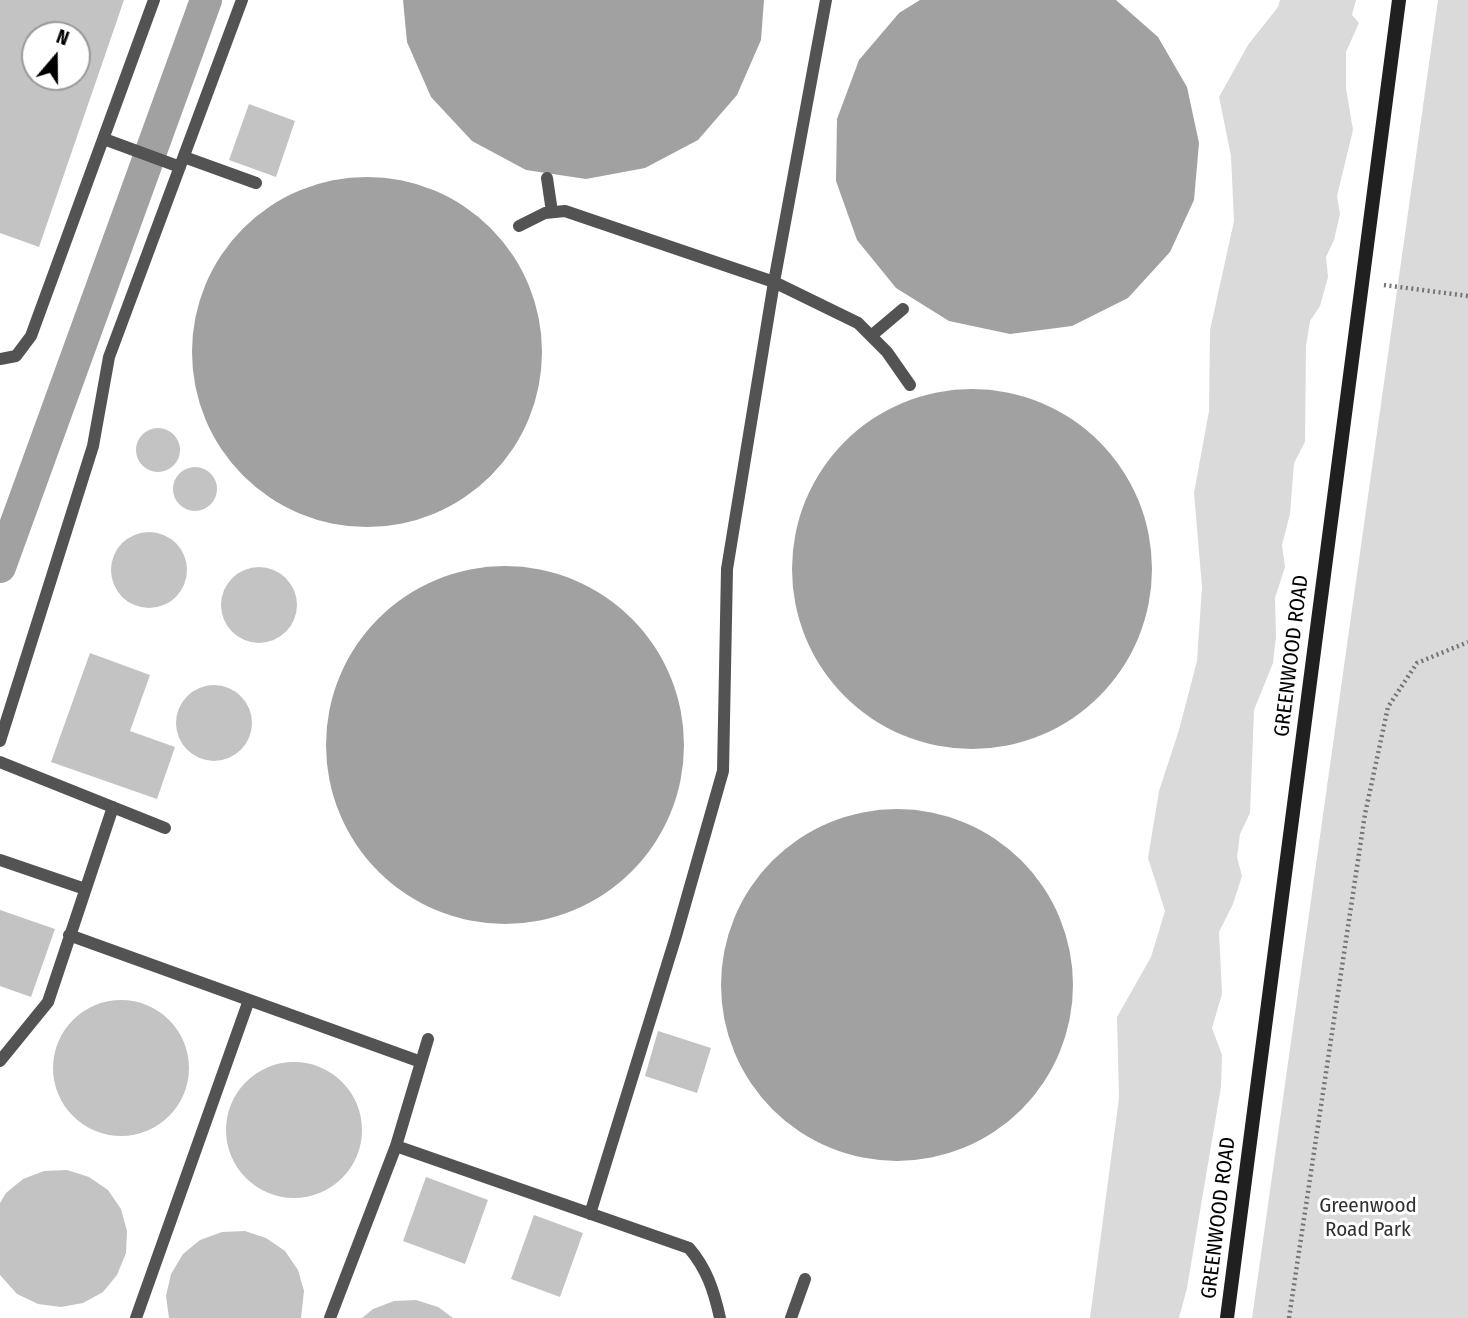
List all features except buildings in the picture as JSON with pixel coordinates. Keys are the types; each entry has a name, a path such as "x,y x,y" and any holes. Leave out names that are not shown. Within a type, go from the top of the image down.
{"street":[{"name":"GREENWOOD ROAD","path":"1227,1318 1399,0"}],"lane":[{"path":"0,359 16,356 32,336 155,0"},
{"path":"0,740 93,446 109,357 242,0"},
{"path":"590,1214 723,771 727,569 774,282 826,0"},
{"path":"104,139 256,183"},
{"path":"547,178 552,212"},
{"path":"519,226 545,213 565,211 774,282 858,323 887,352 910,385"},
{"path":"871,336 903,309"},
{"path":"0,762 165,828"},
{"path":"0,1061 48,1002 113,807"},
{"path":"0,860 85,889"},
{"path":"69,935 421,1062"},
{"path":"136,1318 249,1000"},
{"path":"330,1318 397,1146 428,1039"},
{"path":"397,1146 689,1248 702,1263 714,1290 720,1318"},
{"path":"791,1318 805,1279"}],"path":[{"path":"1362,282 1468,296"},
{"path":"1289,1318 1365,814 1388,706 1417,663 1468,642"}],"green space":[{"path":"1280,0 1356,0 1352,15 1359,23 1346,52 1346,88 1353,130 1337,196 1340,214 1334,240 1326,257 1328,277 1320,306 1310,321 1306,346 1305,442 1294,463 1290,514 1282,545 1285,567 1275,598 1276,637 1273,663 1254,710 1250,813 1240,834 1237,857 1242,876 1233,904 1219,932 1222,994 1212,1028 1222,1055 1221,1087 1187,1288 1179,1318 1090,1318 1119,1098 1117,1017 1151,957 1165,911 1148,858 1159,791 1197,661 1202,587 1194,493 1209,411 1210,330 1234,221 1231,156 1219,97 1248,45 1278,7"},
{"name":"Greenwood Road Park","path":"1438,0 1468,0 1468,1318 1252,1318"}],"shaded area":[{"path":"403,0 764,0 761,40 737,95 698,140 645,168 586,179 526,170 472,141 431,97 407,42"},
{"path":"920,0 1116,0 1158,37 1187,87 1199,143 1194,200 1170,252 1128,298 1072,326 1010,334 949,321 896,288 857,240 836,181 837,119 859,60 899,13"},
{"path":"367,177 401,180 434,190 464,206 491,228 513,255 529,285 539,318 542,352 539,386 529,419 513,449 491,476 464,498 434,514 401,524 367,527 333,524 300,514 270,498 243,476 221,449 205,419 195,386 192,352 195,318 205,285 221,255 243,228 270,206 300,190 333,180"},
{"path":"972,389 1007,393 1041,403 1072,420 1099,442 1121,469 1138,500 1148,534 1152,569 1148,604 1138,638 1121,669 1099,696 1072,718 1041,735 1007,745 972,749 937,745 903,735 872,718 845,696 823,669 806,638 796,604 792,569 796,534 806,500 823,469 845,442 872,420 903,403 937,393"},
{"path":"505,566 540,570 573,580 604,597 631,619 653,646 670,677 680,710 684,745 680,780 670,813 653,844 631,871 604,893 573,910 540,920 505,924 470,920 437,910 406,893 379,871 357,844 340,813 330,780 326,745 330,710 340,677 357,646 379,619 406,597 437,580 470,570"},
{"path":"897,809 931,812 964,822 1009,849 1033,873 1060,918 1070,951 1073,985 1070,1019 1060,1052 1033,1097 1009,1121 964,1148 931,1158 897,1161 863,1158 830,1148 785,1121 761,1097 734,1052 724,1019 721,985 724,951 734,918 761,873 785,849 830,822 863,812"}],"waterway":[{"path":"0,567 206,0"}]}
